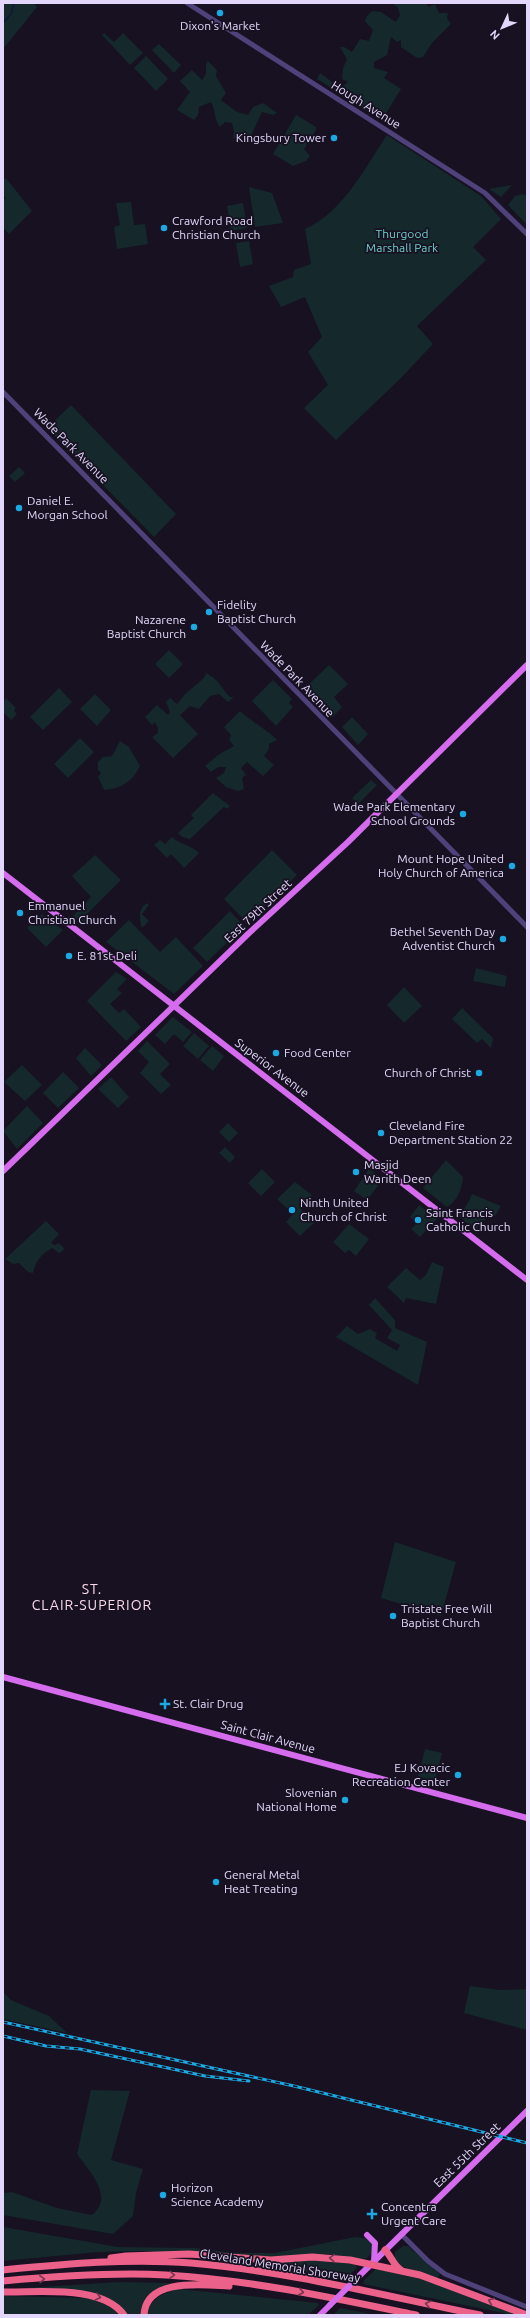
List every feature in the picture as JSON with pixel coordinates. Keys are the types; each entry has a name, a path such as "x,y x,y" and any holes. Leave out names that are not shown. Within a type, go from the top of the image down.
{"highway":[{"path":"385,2250 390,2255 394,2264 403,2271"},
{"path":"88,2262 126,2256 189,2254 271,2260 327,2257 372,2263 403,2271 453,2287 527,2315"},
{"name":"Cleveland Memorial Shoreway","path":"3,2270 88,2262 169,2262 241,2268 316,2281 480,2315"},
{"name":"Cleveland Memorial Shoreway","path":"3,2281 116,2274 164,2275 263,2286 416,2315"},
{"path":"144,2315 154,2295 171,2287 263,2286"},
{"path":"3,2292 89,2295 108,2300 119,2312 124,2315"}],"main road":[{"name":"East 79th Street","path":"3,1171 396,794 527,665"},
{"name":"Superior Avenue","path":"3,873 527,1280"},
{"name":"Saint Clair Avenue","path":"3,1677 527,1818"},
{"name":"East 55th Street","path":"320,2315 329,2310 354,2281 527,2111"},
{"path":"367,2235 375,2243 372,2263"}],"street":[{"name":"Hough Avenue","path":"186,3 485,193 527,234"},
{"name":"Wade Park Avenue","path":"3,392 527,926"},
{"path":"401,2234 433,2266 445,2274 527,2307"}],"green space":[{"path":"3,3 34,3 37,7 3,49"},
{"path":"392,3 426,3 428,7 435,4 439,13 448,13 447,18 451,24 432,43 423,57 417,58 401,47 401,40 397,42 391,37 387,55 374,62 374,68 388,72 384,78 401,89 382,120 317,79 320,73 340,88 348,82 342,79 343,68 347,59 340,47 344,47 352,52 360,39 369,41 373,30 365,21 367,16 372,11 381,12 396,22 400,15 398,8"},
{"path":"104,33 114,42 123,33 143,53 130,65 102,35"},
{"path":"159,44 181,65 174,73 152,50"},
{"path":"146,56 168,79 156,91 134,68"},
{"path":"208,61 217,70 216,76 226,93 221,100 237,112 248,115 253,107 263,103 277,113 273,115 262,112 250,138 233,138 234,131 232,123 225,122 220,127 211,102 199,107 198,115 194,120 177,110 190,92 180,81 192,70 202,80 206,74 206,64"},
{"path":"296,115 316,127 316,130 304,149 310,156 306,161 293,166 273,154"},
{"name":"Thurgood Marshall Park","path":"387,135 481,196 501,219 473,247 486,260 417,326 433,344 399,380 336,440 304,408 328,385 308,352 322,337 305,297 281,307 269,286 293,277 294,270 311,264 305,229 331,212 342,201"},
{"path":"6,178 32,211 9,234 3,228 3,200 6,198 3,195 3,180"},
{"path":"512,185 501,197 489,189"},
{"path":"249,187 272,193 283,223 255,227"},
{"path":"524,194 527,197 527,225 508,205 515,196"},
{"path":"131,202 134,225 145,224 148,244 117,249 114,227 120,225 116,203"},
{"path":"243,203 247,228 231,231 227,206"},
{"path":"249,241 253,264 240,267 236,243"},
{"path":"71,405 176,514 154,537 47,428"},
{"path":"19,467 25,473 15,482 9,476"},
{"path":"169,650 183,664 169,678 155,664"},
{"path":"329,665 348,684 334,697 342,707 332,718 304,689"},
{"path":"206,673 218,681 230,697 234,697 228,702 219,694 210,696 199,709 190,706 180,715 198,734 173,758 152,737 158,733 158,728 155,722 152,725 145,717 157,705 168,715 170,712 166,702 170,698 177,704 185,694 204,678"},
{"path":"273,680 292,699 289,703 293,707 276,726 252,701"},
{"path":"59,688 72,702 43,730 30,717"},
{"path":"95,694 111,710 97,726 80,709"},
{"path":"6,698 16,708 14,711 17,714 11,720 3,712 3,702"},
{"path":"240,711 277,740 269,744 269,749 264,756 274,765 263,776 247,762 241,768 246,775 242,778 244,789 238,791 226,787 216,778 224,773 226,767 218,767 211,772 205,766 218,755 234,746 229,740 231,735 224,727"},
{"path":"352,717 368,734 358,745 342,727"},
{"path":"80,738 94,752 68,778 54,764"},
{"path":"120,741 129,747 140,766 134,776 126,783 116,788 104,790 98,777 101,773 98,770 98,762 103,757 112,756"},
{"path":"371,780 377,785 358,804 352,798"},
{"path":"213,793 230,806 227,809 224,807 190,839 182,837 178,833 194,818 191,815"},
{"path":"172,837 193,848 199,853 184,868 171,854 167,858 154,845 160,840 165,844"},
{"path":"272,850 297,875 247,923 224,899"},
{"path":"95,855 121,880 83,918 87,921 83,924 73,916 91,897 72,876"},
{"path":"147,903 149,905 142,914 149,921 142,928 140,914 142,908"},
{"path":"230,911 244,926 207,962 193,948"},
{"path":"42,914 63,930 46,947 27,928"},
{"path":"129,920 160,952 176,937 203,966 174,994 106,942"},
{"path":"476,968 507,976 505,987 473,981"},
{"path":"116,972 127,979 117,989 122,993 110,1004 119,1013 124,1009 141,1027 126,1041 87,1001"},
{"path":"404,987 422,1006 404,1023 387,1005"},
{"path":"462,1008 493,1038 491,1048 482,1039 477,1043 452,1019"},
{"path":"173,1017 192,1032 183,1042 174,1034 165,1044 155,1035"},
{"path":"194,1033 209,1046 198,1059 183,1046"},
{"path":"147,1041 170,1064 160,1074 171,1085 161,1094 140,1073 149,1062 138,1051"},
{"path":"212,1046 224,1056 213,1071 200,1060"},
{"path":"85,1048 102,1065 91,1076 76,1058"},
{"path":"22,1065 42,1085 25,1101 4,1082"},
{"path":"63,1072 79,1088 58,1108 43,1093"},
{"path":"111,1077 129,1097 118,1108 98,1089"},
{"path":"27,1106 43,1123 17,1149 3,1131"},
{"path":"228,1123 238,1133 229,1142 219,1132"},
{"path":"225,1147 235,1157 230,1163 219,1153"},
{"path":"446,1160 463,1177 462,1185 457,1198 447,1207 423,1188"},
{"path":"262,1169 275,1182 261,1196 248,1183"},
{"path":"369,1169 383,1179 367,1200 354,1191"},
{"path":"295,1182 312,1195 301,1209 314,1223 300,1236 286,1222 293,1214 277,1199"},
{"path":"472,1194 501,1206 495,1216 486,1219 479,1225 477,1232 459,1216"},
{"path":"419,1205 437,1219 420,1237 411,1229 417,1223 410,1217"},
{"path":"46,1221 59,1234 51,1243 55,1245 59,1243 64,1248 63,1251 59,1253 52,1248 37,1261 33,1273 28,1272 19,1263 13,1264 5,1259"},
{"path":"349,1224 369,1239 356,1256 349,1250 345,1253 333,1242"},
{"path":"432,1262 444,1267 436,1304 406,1298 404,1303 387,1287 406,1268 420,1280 426,1275"},
{"path":"375,1298 395,1320 395,1328 427,1342 418,1385 336,1337 347,1326 358,1334 370,1329 377,1333 375,1338 397,1351 400,1345 387,1338 392,1330 369,1305"},
{"path":"395,1542 456,1562 441,1616 381,1598"},
{"path":"425,1749 442,1753 435,1781 418,1777"},
{"path":"470,1986 500,1990 527,1989 527,2030 464,2013"},
{"path":"3,1992 11,2000 49,2016 67,2033 3,2019"},
{"path":"91,2090 130,2091 111,2160 143,2169 136,2193 133,2216 113,2234 3,2215 3,2193 12,2192 57,2208 92,2215 98,2208 101,2200 101,2192 98,2184 77,2154"},
{"path":"3,2227 118,2247 194,2248 235,2253 275,2253 355,2237 364,2238 373,2243 374,2251 367,2258 361,2259 326,2254 273,2257 142,2251 98,2252 3,2261"},
{"path":"403,2246 408,2246 440,2274 438,2278 398,2265 394,2258 395,2252"},
{"path":"315,2259 355,2264 357,2268 344,2280 261,2265 261,2262"},
{"path":"376,2269 412,2275 513,2312 513,2315 363,2284 364,2280"},
{"path":"119,2282 171,2283 157,2290 141,2315 127,2315 107,2297 90,2292 24,2288"},
{"path":"179,2289 318,2303 319,2305 308,2315 147,2315 151,2304 158,2297"},
{"path":"3,2296 88,2298 117,2310 117,2314 3,2315"},
{"path":"340,2308 376,2315 333,2315"}],"waterway":[{"path":"3,23 11,14 14,3"}],"railway":[{"path":"3,2022 294,2086 527,2143"},
{"path":"3,2036 46,2046 80,2049 205,2076 249,2081"}],"place":[{"name":"Dixon's Market","path":"220,13"},
{"name":"Kingsbury Tower","path":"334,138"},
{"name":"Crawford Road Christian Church","path":"164,228"},
{"name":"Daniel E. Morgan School","path":"19,508"},
{"name":"Fidelity Baptist Church","path":"209,612"},
{"name":"Nazarene Baptist Church","path":"194,627"},
{"name":"Wade Park Elementary School Grounds","path":"463,814"},
{"name":"Mount Hope United Holy Church of America","path":"512,866"},
{"name":"Emmanuel Christian Church","path":"20,913"},
{"name":"Bethel Seventh Day Adventist Church","path":"503,939"},
{"name":"E. 81st Deli","path":"69,956"},
{"name":"Food Center","path":"276,1053"},
{"name":"Church of Christ","path":"479,1073"},
{"name":"Cleveland Fire Department Station 22","path":"381,1133"},
{"name":"Masjid Warith Deen","path":"356,1172"},
{"name":"Ninth United Church of Christ","path":"292,1210"},
{"name":"Saint Francis Catholic Church","path":"418,1220"},
{"name":"Tristate Free Will Baptist Church","path":"393,1616"},
{"name":"St. Clair Drug","path":"165,1704"},
{"name":"EJ Kovacic Recreation Center","path":"458,1775"},
{"name":"Slovenian National Home","path":"345,1800"},
{"name":"General Metal Heat Treating","path":"216,1882"},
{"name":"Horizon Science Academy","path":"163,2195"},
{"name":"Concentra Urgent Care","path":"372,2214"}],"district":[{"name":"ST. CLAIR-SUPERIOR","path":"92,1598"}]}
